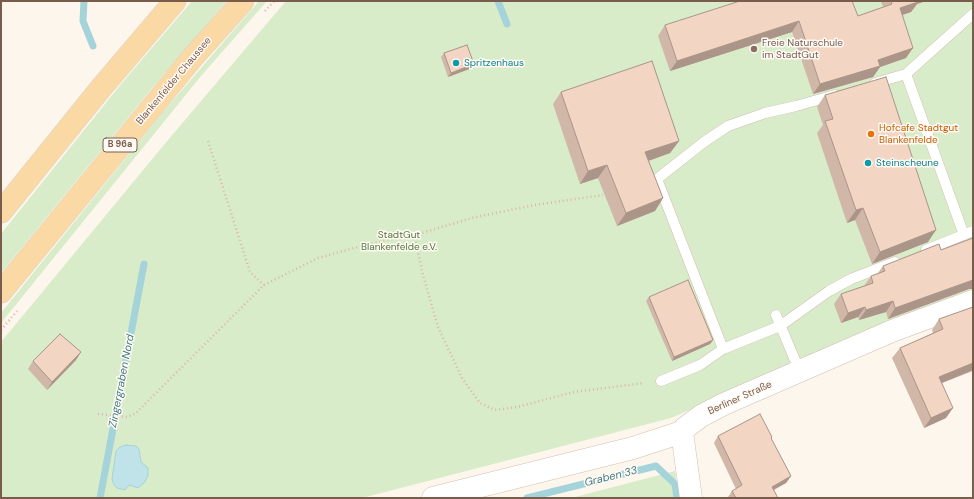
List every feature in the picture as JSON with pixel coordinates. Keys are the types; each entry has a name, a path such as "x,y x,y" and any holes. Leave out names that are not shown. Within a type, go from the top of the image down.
{"main road":[{"path":"1,212 101,88 175,1"},
{"name":"Blankenfelder Chaussee","path":"1,292 193,57 243,1"}],"street":[{"name":"Berliner Straße","path":"433,498 633,448 682,432 701,416 724,404 892,331 973,301"},
{"path":"682,432 691,498"}],"lane":[{"path":"862,87 906,74 973,14"},
{"path":"906,74 968,233 918,253"},
{"path":"723,349 657,179 704,142 728,126 765,113 796,106 847,91"},
{"path":"661,381 700,365 723,349 780,326 829,292 851,279 903,259"},
{"path":"776,315 800,372"}],"path":[{"path":"208,141 250,272 264,285"},
{"path":"98,414 127,417 136,413 264,285 318,258 476,217 535,205 603,195"},
{"path":"414,234 423,275 438,327 462,378 480,403 495,410 517,407 574,392 661,381"}],"green space":[{"path":"192,1 227,1 153,87 1,273 1,234 121,84"},
{"path":"259,1 267,1 201,76 1,323 1,313 163,112"},
{"name":"StadtGut Blankenfelde e.V.","path":"286,1 973,1 973,293 882,327 671,418 362,498 1,498 1,342 168,140"},
{"path":"675,471 679,498 571,498"}],"water":[{"path":"126,445 136,446 139,449 141,462 148,468 148,476 144,483 138,488 129,485 125,490 117,488 112,479 116,451 120,447"}],"building":[{"path":"740,1 852,1 858,16 892,4 891,1 918,1 900,8 913,48 878,60 880,66 820,84 799,21 677,61 665,25"},
{"name":"Spritzenhaus","path":"467,45 474,64 451,73 444,53"},
{"path":"652,61 679,141 645,152 663,198 626,213 607,165 588,171 561,92"},
{"name":"Steinscheune","path":"886,77 936,230 880,252 863,208 856,210 825,121 833,119 825,95"},
{"path":"973,238 973,280 895,308 893,301 866,310 865,307 848,313 841,294 873,283 871,276 885,271 883,266 939,244 941,250"},
{"path":"688,280 713,340 674,357 649,297"},
{"path":"973,307 973,363 939,377 953,408 931,418 900,348 943,329 939,319"},
{"path":"60,334 81,352 52,382 33,361"},
{"path":"760,414 791,476 772,487 778,498 736,498 732,491 742,485 718,436"}],"waterway":[{"name":"Zingergraben Nord","path":"84,1 83,21 93,46"},
{"path":"498,1 507,24"},
{"name":"Zingergraben Nord","path":"100,498 144,264"},
{"name":"Graben 33","path":"527,498 656,466 675,484 677,498"}],"place":[{"name":"Freie Naturschule im StadtGut","path":"754,49"},
{"name":"Spritzenhaus","path":"456,63"},
{"name":"Hofcafe Stadtgut Blankenfelde","path":"871,134"},
{"name":"Steinscheune","path":"868,163"}]}
